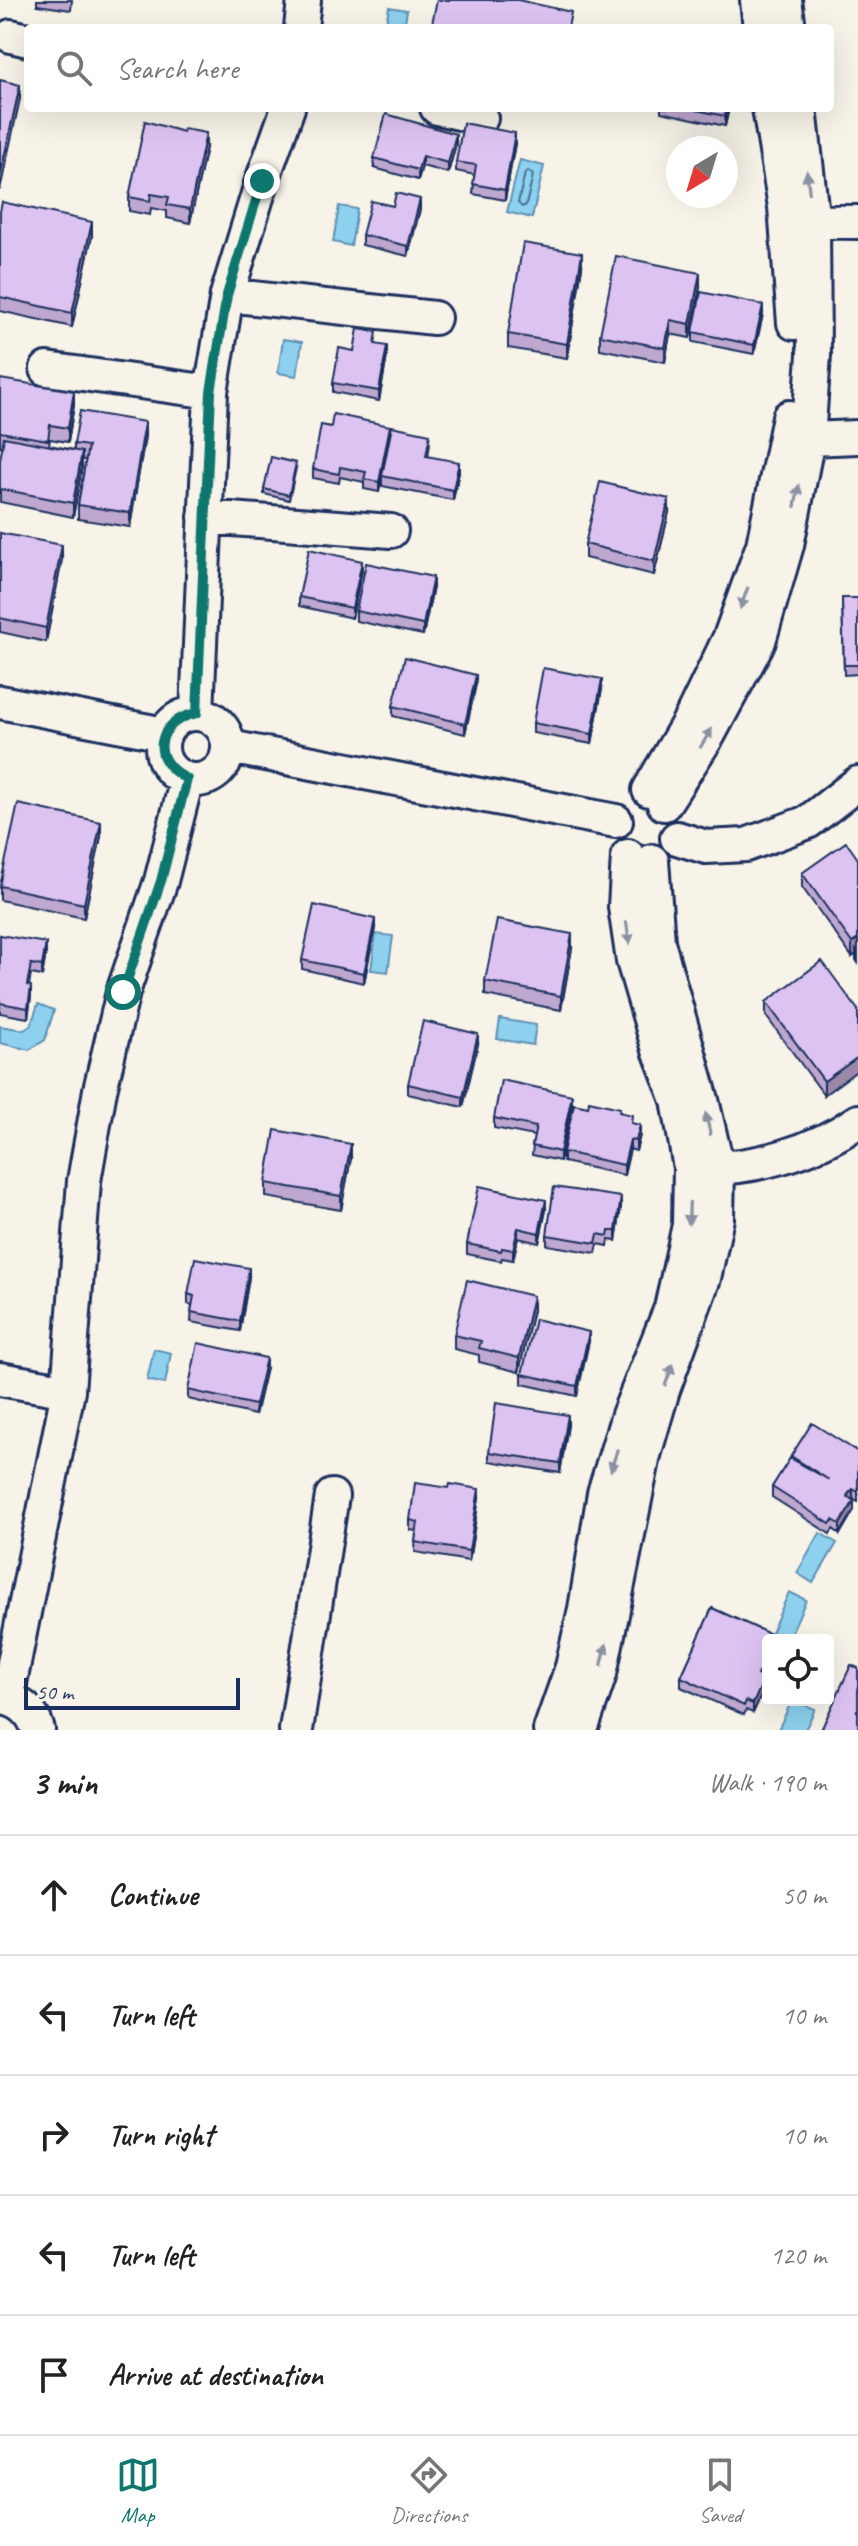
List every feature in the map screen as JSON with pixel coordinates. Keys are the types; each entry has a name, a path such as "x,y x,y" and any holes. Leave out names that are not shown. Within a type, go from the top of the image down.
{"street":[{"path":"301,24 304,0"},
{"path":"757,0 760,24"},
{"path":"785,0 788,24"},
{"path":"197,713 211,392 227,295 287,112"},
{"path":"455,112 481,118"},
{"path":"654,801 675,817 677,838 671,849 640,858 620,848 616,838 616,821 626,805 654,801 709,734 759,641 787,545 808,439 814,355 800,222 770,112"},
{"path":"654,801 730,637 763,545 789,423 800,222 800,112"},
{"path":"800,222 858,222"},
{"path":"227,295 434,318"},
{"path":"47,369 211,392"},
{"path":"808,439 858,437"},
{"path":"205,517 391,531"},
{"path":"0,702 164,734"},
{"path":"197,713 217,721 224,730 229,747 223,767 199,781 174,773 166,764 162,746 164,734 171,723 181,716 197,713"},
{"path":"229,747 616,821"},
{"path":"38,1730 31,1713 20,1704 3,1698 68,1391 84,1181 100,1090 123,992 161,881 187,779"},
{"path":"677,838 706,847 746,845 808,822 858,783"},
{"path":"581,1730 603,1661 644,1455 663,1390 704,1278 717,1218 704,1168 702,1100 658,942 640,858"},
{"path":"704,1168 775,1160 847,1129 858,1121"},
{"path":"550,1730 572,1667 604,1493 628,1415 671,1308 704,1168"},
{"path":"0,1379 68,1391"},
{"path":"296,1730 332,1496"}],"water":[{"path":"389,7 407,10 405,24 386,24"},
{"path":"520,160 544,166 532,218 507,212"},
{"path":"339,206 357,209 351,246 333,242"},
{"path":"283,339 302,342 297,376 278,373"},
{"path":"376,934 393,936 388,972 371,970"},
{"path":"38,1004 54,1010 45,1040 29,1050 0,1043 0,1026 24,1030 31,1025"},
{"path":"500,1019 536,1025 533,1045 497,1039"},
{"path":"154,1349 171,1353 165,1384 147,1380"},
{"path":"820,1533 837,1543 813,1583 797,1573"},
{"path":"789,1592 806,1600 791,1634 770,1634"},
{"path":"789,1706 815,1709 805,1730 778,1730"}],"building":[{"path":"437,0 518,0 571,12 569,24 432,24"},
{"path":"0,80 20,85 0,176"},
{"path":"386,114 456,134 448,163 422,156 418,170 374,158"},
{"path":"145,121 183,132 184,129 206,133 190,209 167,205 169,197 151,194 150,201 129,197"},
{"path":"463,123 515,133 505,190 473,184 476,165 456,162"},
{"path":"396,193 420,199 408,246 362,235 371,201 393,206"},
{"path":"2,202 92,222 72,313 0,297"},
{"path":"523,243 582,253 567,344 508,334"},
{"path":"616,256 700,273 690,324 670,320 665,348 600,335"},
{"path":"701,292 763,305 754,345 693,332"},
{"path":"358,329 377,332 375,344 387,346 379,391 333,383 339,348 354,351"},
{"path":"0,379 74,391 68,428 50,425 48,440 0,432"},
{"path":"80,411 145,422 130,513 78,505 88,446 74,444"},
{"path":"333,414 390,426 379,482 364,479 366,472 340,467 339,474 313,469 321,425 331,427"},
{"path":"392,426 430,434 426,456 459,462 453,490 382,476"},
{"path":"4,437 82,452 73,503 0,489"},
{"path":"271,457 296,463 289,495 264,489"},
{"path":"600,482 669,499 654,561 585,544"},
{"path":"0,533 62,545 46,628 0,618"},
{"path":"309,549 362,561 352,608 299,597"},
{"path":"366,563 433,577 423,625 356,611"},
{"path":"842,598 858,598 858,665 844,665"},
{"path":"405,657 476,675 465,724 393,706"},
{"path":"543,668 602,679 592,734 533,723"},
{"path":"18,804 101,822 84,904 0,886"},
{"path":"846,842 858,859 858,939 852,943 802,873"},
{"path":"314,905 375,919 364,973 302,960"},
{"path":"497,920 572,934 561,996 485,981"},
{"path":"0,935 46,943 42,966 31,964 27,985 31,986 28,1008 0,1003"},
{"path":"822,961 858,1010 858,1057 824,1081 766,1002"},
{"path":"423,1021 478,1034 463,1097 408,1084"},
{"path":"501,1080 572,1095 560,1152 532,1146 536,1127 494,1118"},
{"path":"589,1101 620,1108 619,1112 632,1115 631,1123 640,1125 636,1141 630,1140 624,1165 563,1152 574,1104 588,1107"},
{"path":"275,1130 351,1144 341,1196 266,1183"},
{"path":"479,1186 546,1200 539,1233 518,1228 513,1250 502,1248 501,1251 467,1244"},
{"path":"554,1187 621,1197 616,1231 609,1231 608,1236 598,1234 596,1243 547,1235"},
{"path":"195,1258 249,1268 240,1321 191,1312 194,1296 188,1294"},
{"path":"467,1280 533,1296 519,1358 479,1348 481,1341 454,1335"},
{"path":"535,1319 589,1332 577,1386 522,1374"},
{"path":"198,1343 266,1358 255,1405 188,1390"},
{"path":"496,1403 568,1415 560,1463 489,1452"},
{"path":"812,1423 858,1452 858,1492 853,1489 847,1496 854,1501 840,1524 833,1520 830,1524 772,1487 790,1458 829,1480 791,1456"},
{"path":"415,1483 479,1489 469,1551 415,1542 418,1522 410,1520"},
{"path":"712,1608 770,1634 762,1634 762,1668 757,1675 762,1678 762,1684 753,1704 746,1701 744,1706 681,1677"},
{"path":"851,1665 858,1668 858,1730 821,1730"}],"route":[{"path":"123,992 161,881 187,779 174,773 166,764 162,746 164,734 171,723 181,716 197,713 211,392 227,295 262,181"}]}
